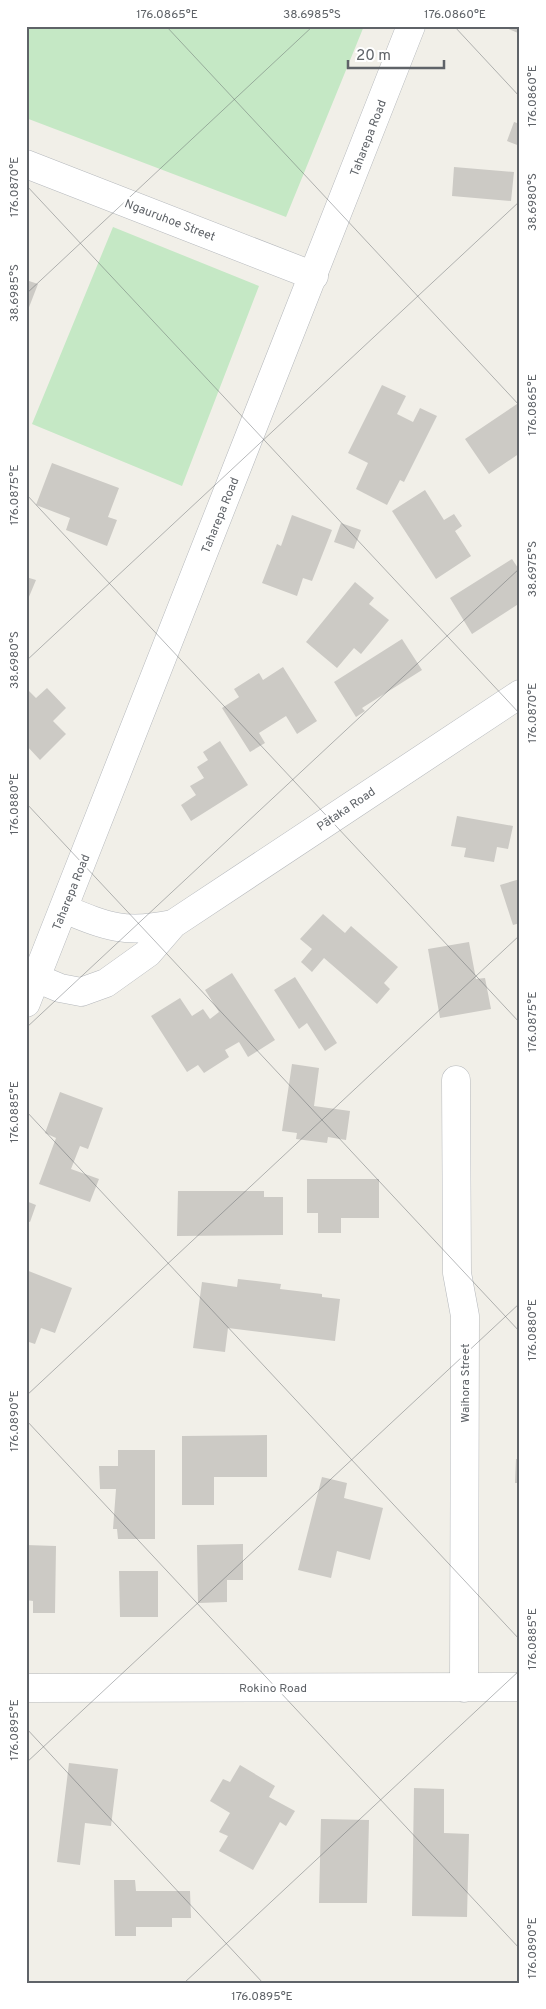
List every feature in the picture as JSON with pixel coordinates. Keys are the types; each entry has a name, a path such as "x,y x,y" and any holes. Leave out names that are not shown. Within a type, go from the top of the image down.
{"street":[{"name":"Taharepa Road","path":"26,1004 411,26"},
{"name":"Ngauruhoe Street","path":"26,164 314,276"},
{"name":"Pātaka Road","path":"36,978 60,988 81,992 106,983 148,953 172,924 520,694"},
{"name":"Pātaka Road","path":"64,909 106,927 145,929 172,924"},
{"name":"Waihora Street","path":"456,1080 457,1273 465,1316 464,1688"},
{"name":"Rokino Road","path":"26,1688 520,1687"}],"green space":[{"path":"26,26 364,26 286,217 26,118"},
{"path":"113,227 259,286 182,486 32,424"}],"building":[{"path":"502,26 520,26 520,27 518,33"},
{"path":"514,122 520,124 520,146 507,141"},
{"path":"454,167 514,172 511,201 452,196"},
{"path":"26,280 38,284 26,315"},
{"path":"382,385 406,396 397,414 413,422 420,408 437,416 404,482 400,480 387,505 356,489 368,463 348,453"},
{"path":"517,404 520,409 520,453 489,474 465,439"},
{"path":"52,463 119,488 108,517 117,520 107,546 66,530 70,518 36,505"},
{"path":"425,490 444,520 454,514 462,526 455,531 471,556 436,579 392,511"},
{"path":"292,515 332,530 312,581 303,578 297,596 262,583 277,544 281,546"},
{"path":"341,523 361,530 354,549 334,542"},
{"path":"512,559 520,571 520,603 472,634 450,598"},
{"path":"26,577 36,580 26,604"},
{"path":"355,582 374,598 369,604 389,620 361,654 354,648 337,668 306,642"},
{"path":"402,639 422,670 362,708 365,711 356,717 334,682"},
{"path":"283,667 317,721 297,734 286,716 259,733 265,743 250,752 222,708 239,697 234,689 259,673 263,680"},
{"path":"26,688 36,698 47,688 66,708 53,721 66,734 40,760 26,745"},
{"path":"220,741 248,785 191,821 181,805 196,795 190,786 204,778 197,767 208,760 203,752"},
{"path":"457,816 513,826 508,849 497,847 494,862 464,857 466,848 451,846"},
{"path":"520,879 520,923 513,925 500,885"},
{"path":"323,914 345,933 351,926 398,967 384,983 390,989 377,1004 324,958 312,972 301,962 312,949 300,939"},
{"path":"469,942 476,979 485,978 491,1009 440,1018 428,949"},
{"path":"232,973 275,1040 248,1057 239,1042 225,1050 229,1057 204,1073 198,1065 187,1072 151,1016 180,998 192,1016 203,1009 210,1019 219,1012 205,990"},
{"path":"295,977 337,1043 325,1051 307,1023 299,1029 274,990"},
{"path":"292,1064 319,1068 314,1106 350,1111 346,1140 328,1137 327,1143 296,1139 297,1133 282,1131"},
{"path":"60,1092 103,1108 88,1149 80,1146 71,1169 99,1179 90,1202 39,1184 56,1138 45,1133"},
{"path":"307,1179 379,1179 379,1218 341,1218 341,1233 318,1233 318,1213 307,1213"},
{"path":"178,1191 264,1191 264,1197 283,1197 283,1235 177,1236"},
{"path":"26,1201 36,1205 30,1222 26,1221"},
{"path":"26,1270 72,1288 55,1333 41,1328 35,1344 26,1341"},
{"path":"238,1279 281,1284 280,1289 322,1294 322,1297 340,1299 335,1341 228,1328 225,1352 193,1348 202,1282 237,1287"},
{"path":"267,1435 267,1477 214,1477 214,1505 182,1505 182,1436"},
{"path":"118,1450 155,1450 155,1539 118,1539 117,1529 113,1529 116,1489 100,1489 99,1466 118,1466"},
{"path":"516,1459 520,1459 520,1483 515,1483"},
{"path":"322,1477 347,1483 344,1498 383,1508 370,1560 337,1551 331,1578 298,1570"},
{"path":"243,1544 243,1580 227,1580 227,1602 198,1603 197,1545"},
{"path":"26,1545 56,1546 55,1613 33,1613 33,1601 26,1600"},
{"path":"119,1571 158,1571 158,1617 120,1617"},
{"path":"69,1763 118,1769 111,1826 85,1823 80,1865 57,1862"},
{"path":"240,1765 275,1786 269,1797 295,1811 286,1826 280,1822 253,1870 219,1851 228,1836 219,1832 230,1813 210,1801 223,1779 230,1782"},
{"path":"414,1788 444,1789 444,1833 469,1834 467,1917 412,1916"},
{"path":"321,1819 369,1820 367,1903 319,1903"},
{"path":"114,1880 135,1880 136,1891 190,1891 191,1918 172,1918 172,1927 136,1927 136,1936 115,1936"}]}
